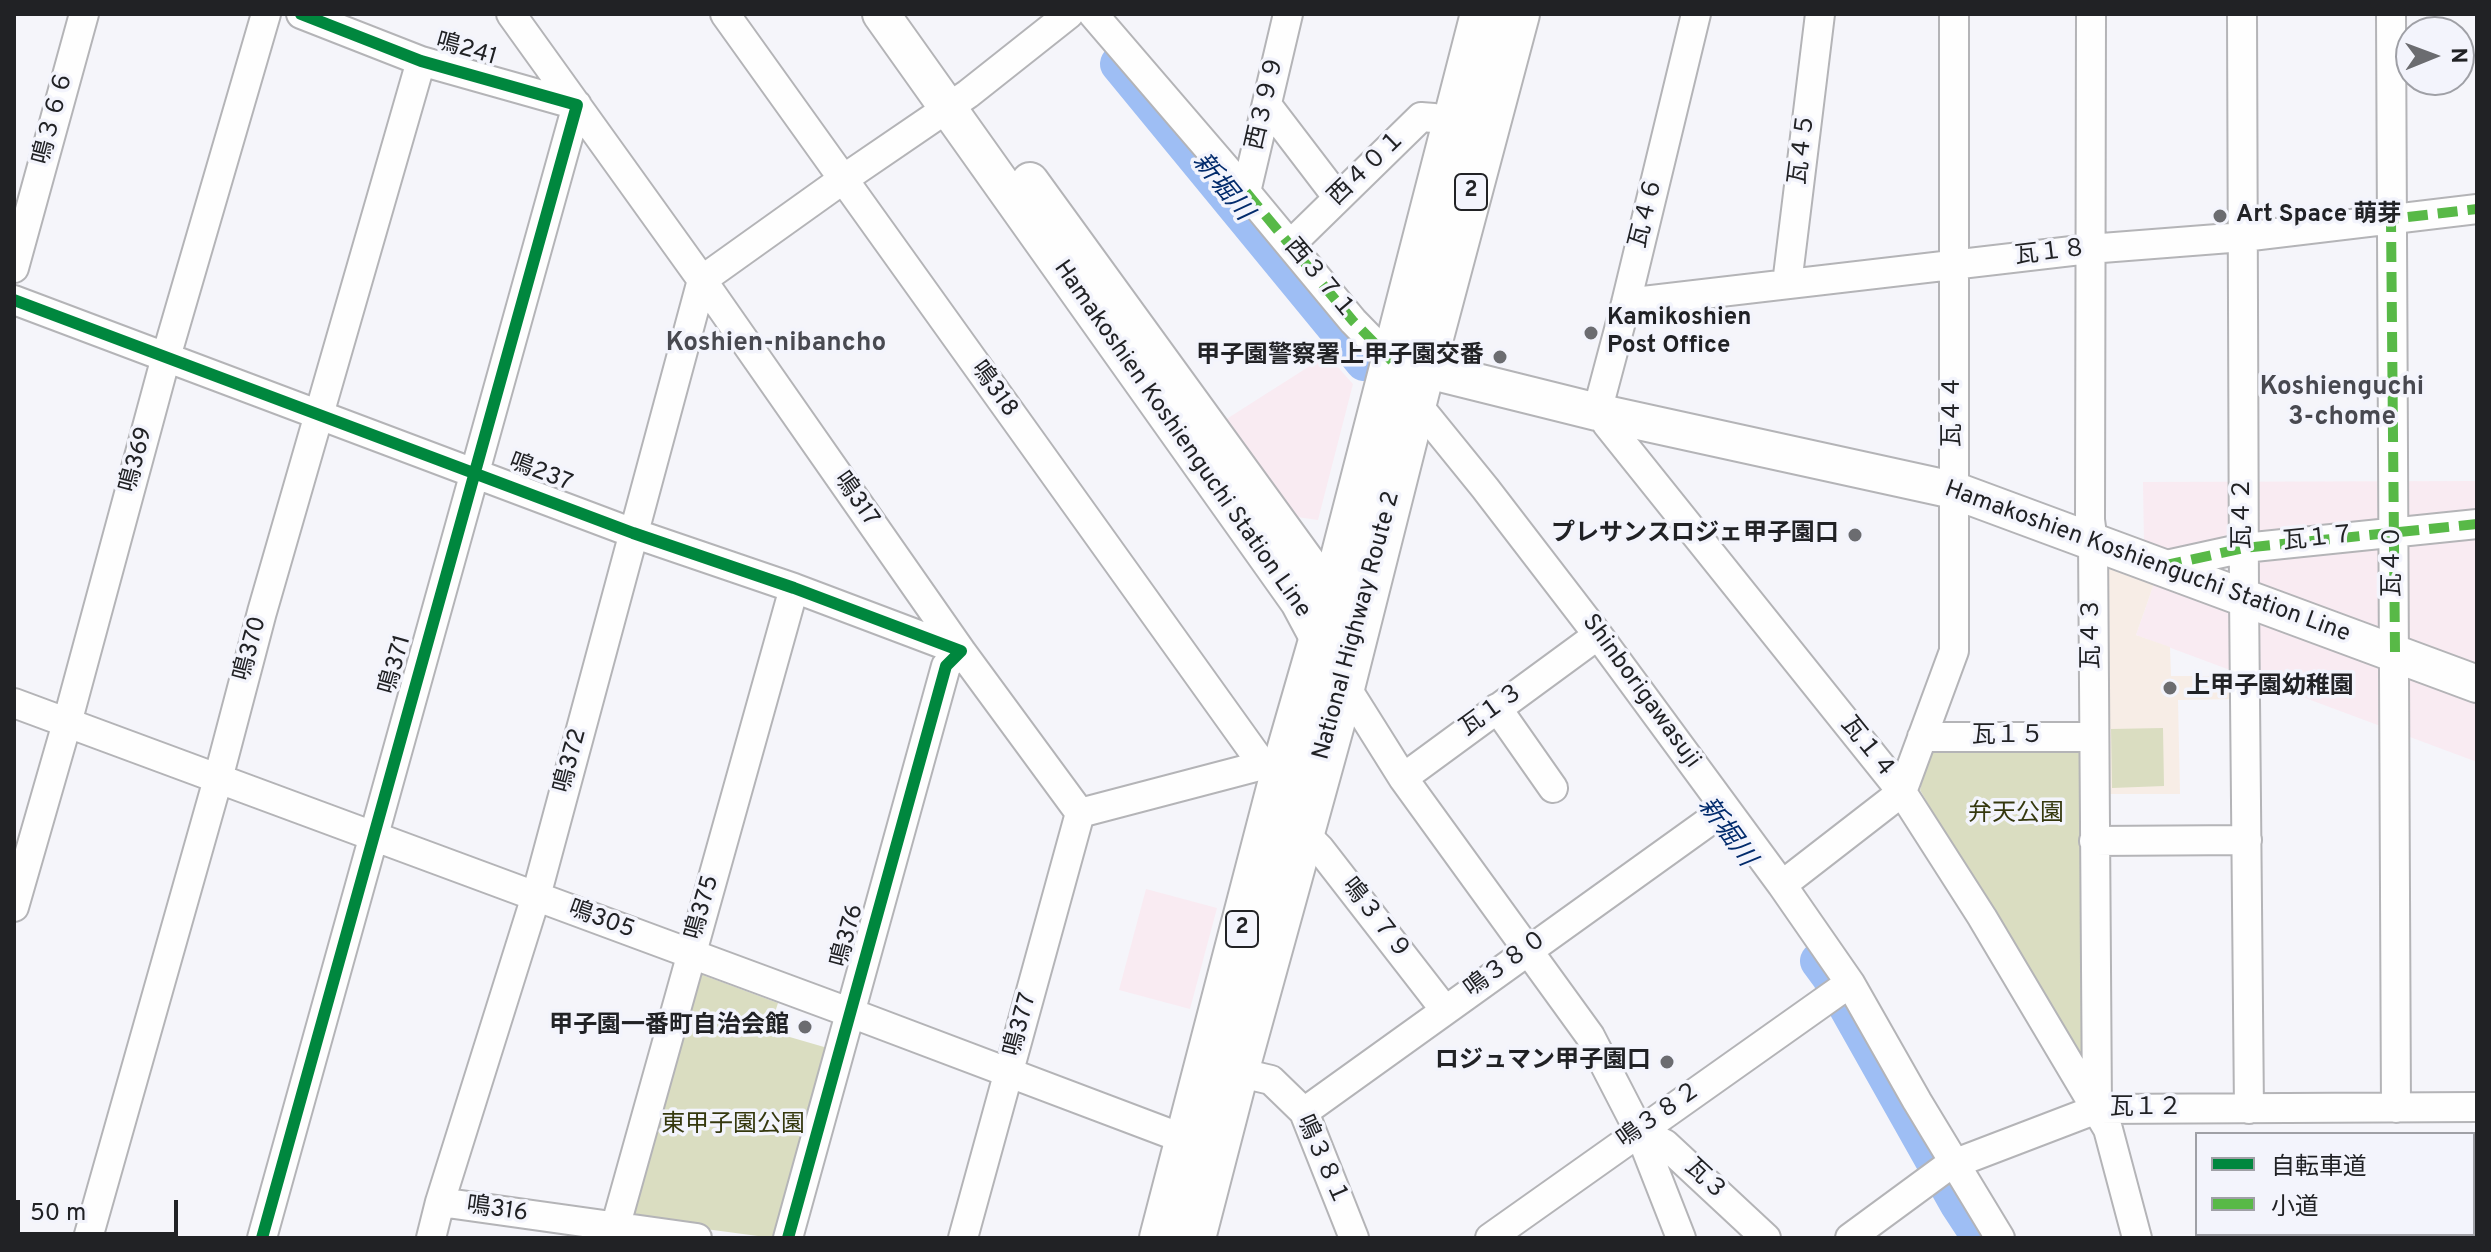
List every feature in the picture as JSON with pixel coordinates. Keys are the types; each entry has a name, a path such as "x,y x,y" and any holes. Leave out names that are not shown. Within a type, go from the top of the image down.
{"highway":[{"name":"National Highway Route 2","path":"1194,1238 1344,684 1410,378 1453,127 1482,14"},
{"name":"National Highway Route 2","path":"1161,1238 1187,1140 1273,767 1410,378 1518,14"}],"main road":[{"name":"Hamakoshien Koshienguchi Station Line","path":"881,14 958,101"},
{"name":"Hamakoshien Koshienguchi Station Line","path":"910,14 958,101 1299,602 1323,631 1344,684"},
{"name":"Hamakoshien Koshienguchi Station Line","path":"1410,378 1600,412 1953,490 2477,684"}],"street":[{"name":"鳴３６６","path":"14,268 84,14"},
{"name":"鳴369","path":"14,907 166,357 266,14"},
{"name":"鳴241","path":"301,14 421,61 577,105"},
{"name":"鳴317","path":"511,14 702,280 961,651 1080,813"},
{"name":"鳴318","path":"725,14 842,180 1273,767"},
{"path":"702,280 958,101 1069,14"},
{"name":"西３７１","path":"1093,14 1353,321 1410,378"},
{"name":"西３９９","path":"1246,192 1288,14"},
{"name":"瓦４６","path":"1600,412 1696,14"},
{"name":"瓦４５","path":"1787,284 1820,14"},
{"name":"瓦４４","path":"1902,792 1954,651 1954,14"},
{"name":"瓦４３","path":"2091,14 2090,504 2093,542 2097,1109"},
{"name":"瓦４２","path":"2242,14 2249,1109"},
{"name":"瓦４０","path":"2391,14 2396,1108"},
{"name":"鳴370","path":"88,1238 318,413 421,61"},
{"name":"鳴371","path":"262,1238 577,105"},
{"path":"1267,105 1338,198"},
{"name":"西４０１","path":"1290,245 1421,117 1434,118 1453,127"},
{"name":"瓦１８","path":"1626,303 2089,249 2243,237 2477,209"},
{"name":"鳴372","path":"431,1238 536,896 702,280"},
{"name":"鳴237","path":"14,300 633,533 794,588 961,651"},
{"name":"Shinborigawasuji","path":"1410,378 1591,640 1719,814 1782,885 1841,989 1917,1101 1947,1168 2000,1238"},
{"name":"瓦１４","path":"1600,412 1902,792 1982,917 2097,1109"},
{"name":"瓦１７","path":"2162,566 2244,548 2477,524"},
{"name":"鳴375","path":"615,1228 794,588"},
{"name":"瓦１３","path":"1403,778 1591,640"},
{"name":"鳴376","path":"788,1238 946,666 961,651"},
{"path":"1344,684 1403,778 1590,1036 1639,1131 1681,1238"},
{"name":"鳴305","path":"14,703 1187,1140"},
{"path":"1497,708 1553,788"},
{"name":"瓦１５","path":"1922,737 2093,737"},
{"path":"1080,813 1273,767"},
{"path":"1782,885 1902,792"},
{"name":"鳴377","path":"963,1238 1080,813"},
{"name":"鳴３８０","path":"1304,1112 1719,814"},
{"name":"鳴３７９","path":"1303,832 1320,849 1445,1010"},
{"path":"2094,841 2247,840"},
{"name":"鳴３８２","path":"1503,1234 1639,1131 1841,989"},
{"name":"鳴３８１","path":"1237,1072 1271,1080 1304,1112 1354,1238"},
{"name":"瓦１２","path":"1850,1238 1947,1168 2097,1109 2249,1109 2334,1121 2396,1108 2477,1107"},
{"path":"2097,1109 2108,1129 2137,1238"},
{"name":"瓦３","path":"1639,1131 1665,1144 1766,1238"},
{"name":"鳴316","path":"440,1202 697,1238"}],"shaded area":[{"path":"1327,355 1353,384 1318,520 1297,517 1225,420"},
{"path":"2477,481 2477,668 2256,586 2254,534 2166,555 2144,544 2143,482"},
{"name":"上甲子園幼稚園","path":"2110,560 2156,578 2136,635 2170,647 2171,676 2237,676 2236,699 2178,700 2180,794 2106,794 2103,570"},
{"path":"2156,578 2477,698 2477,762 2136,635"},
{"path":"1146,889 1217,908 1190,1009 1119,990"}],"green space":[{"path":"2163,728 2164,786 2112,788 2111,729"},
{"name":"弁天公園","path":"2087,743 2086,1058 2077,1061 1920,790 1930,745"},
{"name":"東甲子園公園","path":"700,974 778,1003 769,1031 831,1049 777,1234 773,1238 638,1220 632,1211"}],"waterway":[{"name":"新堀川","path":"1119,64 1364,362"},
{"name":"新堀川","path":"1819,961 1981,1238"}],"marked path":[{"path":"1246,192 1353,321 1392,361"},
{"path":"2395,652 2391,219 2477,209"},
{"path":"2162,566 2244,548 2477,524"}],"cycle path":[{"path":"262,1238 577,105 421,61 301,14"},
{"path":"14,300 633,533 794,588 961,651 946,666 788,1238"}],"place":[{"name":"Art Space 萌芽","path":"2220,216"},
{"name":"Kamikoshien Post Office","path":"1591,333"},
{"name":"甲子園警察署上甲子園交番","path":"1500,357"},
{"name":"プレサンスロジェ甲子園口","path":"1855,535"},
{"name":"上甲子園幼稚園","path":"2170,688"},
{"name":"甲子園一番町自治会館","path":"805,1027"},
{"name":"ロジュマン甲子園口","path":"1667,1062"}],"district":[{"name":"Koshien-nibancho","path":"776,345"},
{"name":"Koshienguchi 3-chome","path":"2342,404"}]}
